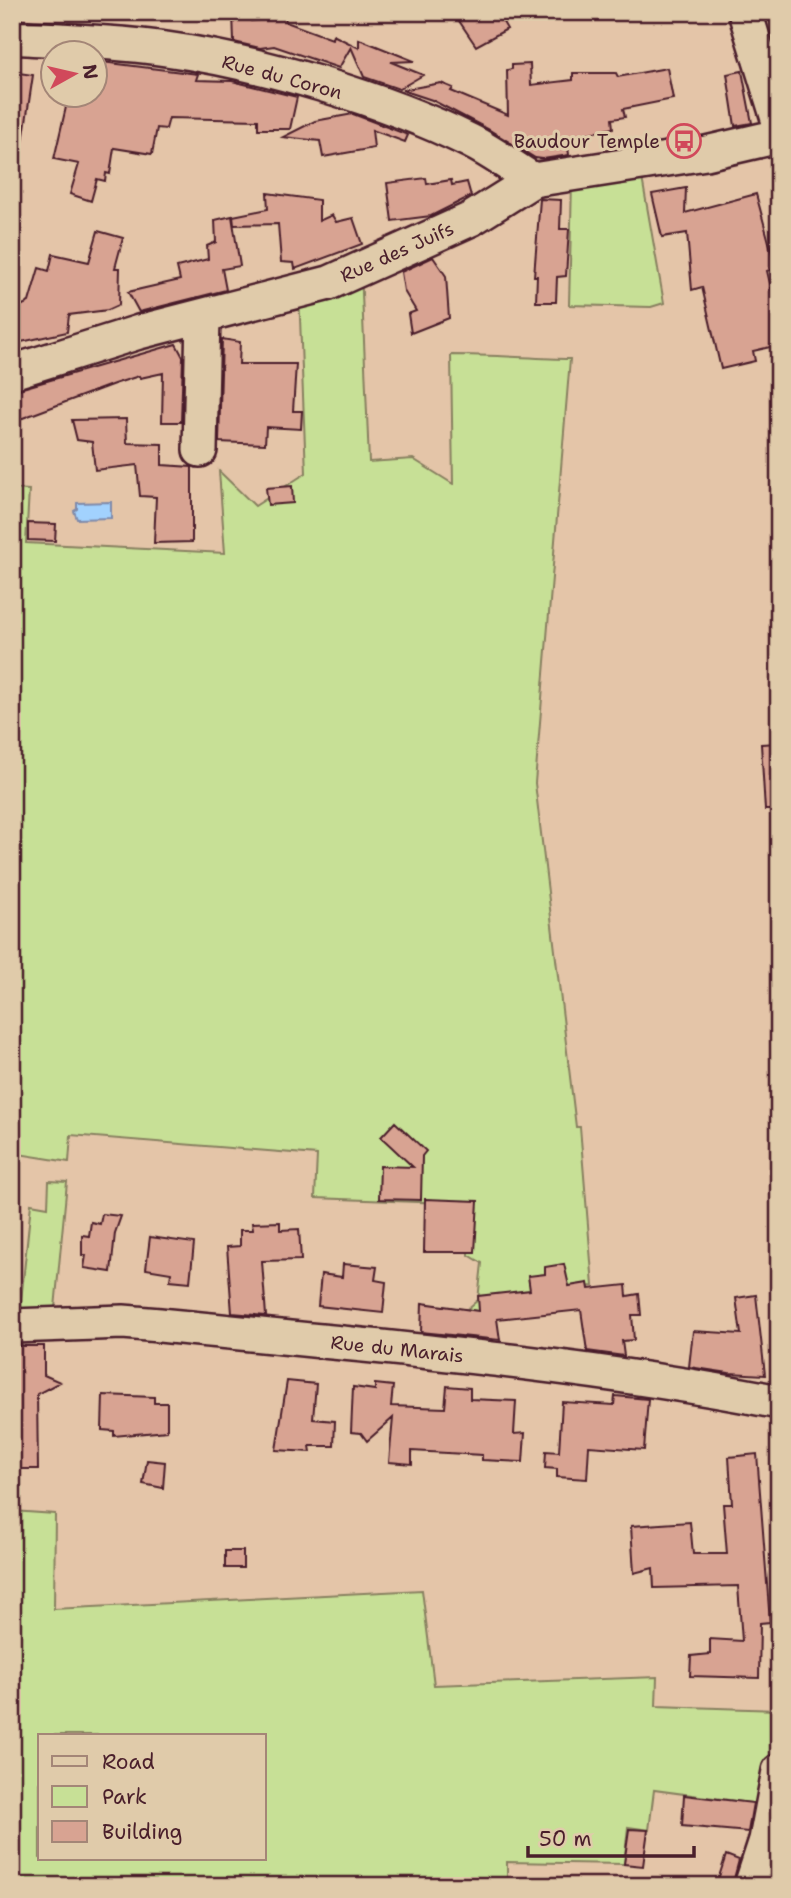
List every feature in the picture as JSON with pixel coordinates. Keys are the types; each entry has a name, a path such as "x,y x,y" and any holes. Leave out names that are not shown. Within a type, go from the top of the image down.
{"street":[{"path":"745,12 779,122"},
{"name":"Rue du Coron","path":"12,37 164,48 269,72 392,108 433,124 489,151 533,180"},
{"name":"Rue des Juifs","path":"12,372 139,332 329,283 471,219 533,180 706,153 779,136"},
{"path":"200,450 203,316"},
{"name":"Rue du Marais","path":"12,1326 123,1322 174,1326 601,1372 676,1382 779,1402"},
{"path":"751,1886 766,1840 779,1771"}],"green space":[{"path":"641,172 664,303 651,307 569,305 572,182"},
{"path":"361,269 369,462 413,459 453,484 451,355 570,359 535,783 576,1127 580,1127 593,1286 479,1301 483,1345 467,1341 466,1310 478,1300 482,1263 469,1255 469,1204 315,1198 317,1155 71,1135 69,1162 12,1153 12,489 29,490 26,543 225,553 219,471 255,506 306,473 299,292"},
{"path":"49,1181 67,1182 55,1308 20,1311 31,1204 48,1207"},
{"path":"12,1511 55,1514 54,1609 422,1590 434,1685 657,1677 656,1706 777,1710 766,1805 654,1790 649,1830 628,1827 624,1864 507,1862 507,1886 12,1886"}],"water":[{"path":"111,502 111,518 77,519 74,511 77,509 77,503"}],"building":[{"path":"233,12 250,12 251,21 285,17 286,22 332,39 333,35 359,48 359,39 414,61 391,62 423,75 399,89 364,77 351,47 339,68 274,46 260,48 234,42"},
{"path":"453,12 497,12 507,29 476,46"},
{"path":"108,63 198,74 196,80 232,81 297,97 290,129 258,129 258,120 169,118 166,129 157,128 152,154 114,148 110,174 106,173 105,181 97,179 91,201 70,194 79,164 54,159 66,108 108,108"},
{"path":"530,64 531,85 573,80 573,73 616,73 618,77 667,68 673,99 623,109 625,117 612,119 613,128 567,138 569,155 543,159 535,158 488,129 432,100 402,90 441,83 453,88 451,91 508,115 507,70 512,69 512,65"},
{"path":"742,71 752,123 735,126 727,74"},
{"path":"12,72 33,75 23,142 12,141"},
{"path":"353,114 408,135 405,142 372,130 374,148 323,157 320,141 283,137 315,121"},
{"path":"426,178 427,184 451,180 452,185 467,182 471,196 431,216 392,221 387,183"},
{"path":"686,188 685,213 756,194 776,268 767,271 779,321 779,345 753,351 755,361 721,369 702,287 692,290 687,233 662,237 652,194"},
{"path":"267,193 319,200 319,221 332,215 336,222 353,218 362,244 295,269 294,263 281,262 278,224 234,225 233,216 268,209"},
{"path":"540,199 561,200 560,229 569,229 566,276 557,277 556,302 536,302 537,276 534,276"},
{"path":"232,216 240,266 222,269 226,290 139,312 128,292 180,280 177,267 208,259 207,246 216,242 215,220"},
{"path":"98,231 123,238 115,268 120,268 119,305 108,310 69,315 67,332 12,344 12,310 29,302 39,268 49,271 53,254 89,262"},
{"path":"433,257 446,276 449,318 411,333 408,314 416,311 404,291 401,272"},
{"path":"222,339 240,342 239,364 296,364 293,411 302,411 301,429 266,427 265,444 219,442"},
{"path":"176,344 183,357 181,422 162,422 163,373 140,378 139,376 114,384 12,422 12,391"},
{"path":"126,419 127,443 162,444 162,465 192,467 192,542 154,543 156,497 140,496 137,465 95,470 92,442 77,440 72,420"},
{"path":"292,486 293,503 268,505 266,488"},
{"path":"28,523 56,524 55,541 28,540"},
{"path":"779,743 779,810 765,810 761,744"},
{"path":"395,1122 426,1151 422,1156 421,1200 379,1199 380,1166 413,1167 381,1137"},
{"path":"425,1199 478,1201 475,1252 424,1252"},
{"path":"102,1214 121,1216 115,1233 111,1272 84,1268 86,1255 82,1255 82,1235 89,1236 91,1222 100,1224"},
{"path":"280,1222 280,1230 299,1229 301,1260 262,1261 266,1316 232,1313 227,1247 240,1246 240,1230 253,1230 252,1223"},
{"path":"150,1237 194,1243 190,1282 170,1280 171,1273 146,1269"},
{"path":"343,1264 377,1267 375,1280 386,1282 383,1313 318,1306 321,1274 342,1277"},
{"path":"564,1264 569,1286 588,1283 589,1289 626,1285 627,1296 639,1294 641,1315 632,1315 634,1340 622,1341 624,1356 587,1351 581,1310 497,1319 500,1340 421,1332 422,1303 479,1311 478,1296 530,1290 528,1276 545,1274 545,1267"},
{"path":"756,1295 765,1375 689,1367 693,1331 741,1334 736,1298"},
{"path":"13,1346 44,1346 44,1375 60,1382 37,1394 38,1469 12,1469 12,1429 15,1429"},
{"path":"287,1381 316,1384 313,1419 335,1421 334,1446 310,1446 311,1452 276,1450"},
{"path":"375,1384 393,1386 391,1406 445,1408 447,1386 470,1388 470,1399 516,1401 514,1434 525,1433 523,1462 482,1460 482,1455 412,1451 412,1464 389,1462 393,1418 367,1441 361,1433 351,1432 353,1387 375,1390"},
{"path":"103,1395 154,1397 154,1403 167,1403 167,1431 114,1436 114,1431 102,1430"},
{"path":"615,1396 648,1399 644,1450 589,1446 587,1479 557,1477 557,1469 545,1468 546,1451 559,1452 562,1402 614,1405"},
{"path":"757,1454 770,1622 760,1623 759,1678 690,1676 691,1656 710,1654 710,1639 742,1641 738,1586 654,1588 653,1568 634,1573 631,1526 690,1522 693,1554 727,1554 723,1504 732,1504 729,1457"},
{"path":"147,1460 165,1462 163,1488 143,1484"},
{"path":"225,1551 243,1551 243,1568 225,1568"},
{"path":"684,1795 753,1803 748,1832 682,1826"},
{"path":"629,1829 648,1830 643,1866 624,1864"},
{"path":"726,1855 739,1860 732,1886 716,1886"}],"place":[{"name":"Baudour Temple","path":"684,141"}]}
